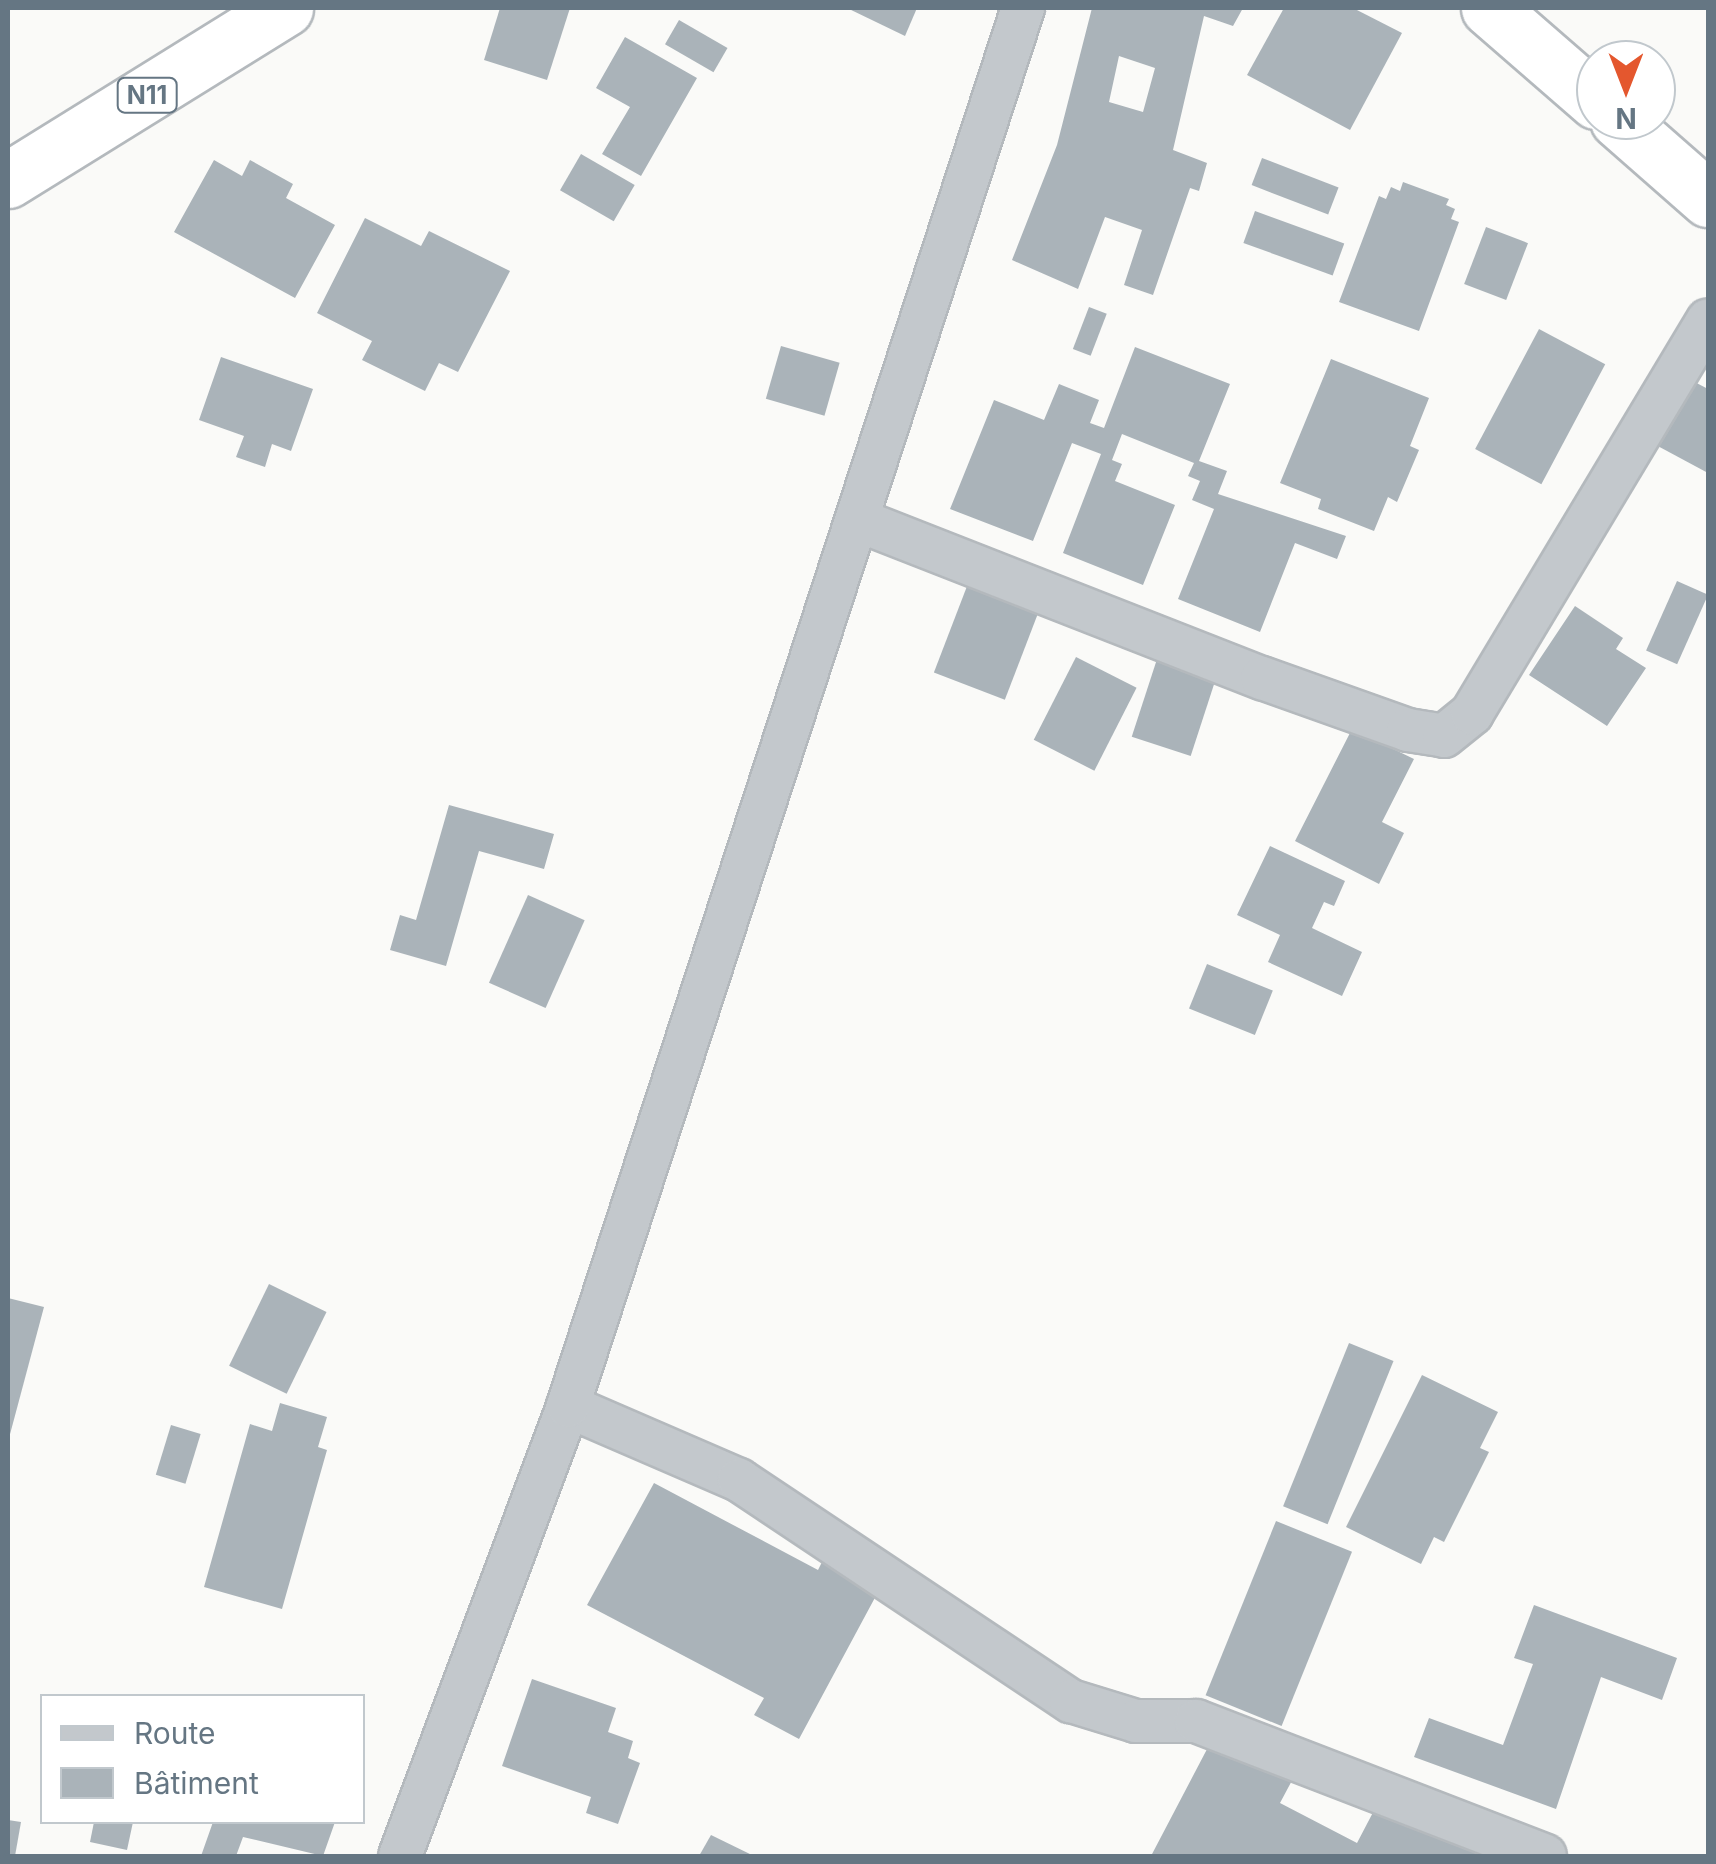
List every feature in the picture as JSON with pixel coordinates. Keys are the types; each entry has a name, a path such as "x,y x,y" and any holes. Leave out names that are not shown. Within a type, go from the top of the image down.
{"highway":[{"name":"N11","path":"8,180 285,8"},
{"path":"1489,8 1576,83"},
{"path":"1641,140 1708,199"}],"street":[{"path":"400,1856 568,1406 1024,8"},
{"path":"858,520 1262,678 1408,730 1444,736 1472,713 1708,320"},
{"path":"568,1406 739,1480 1070,1701 1136,1721 1196,1721 1544,1856"}],"building":[{"path":"500,8 570,8 547,80 484,60"},
{"path":"847,8 917,8 905,36"},
{"path":"1092,8 1243,8 1233,26 1204,16 1173,150 1207,163 1199,191 1190,188 1153,295 1124,285 1142,230 1105,217 1078,289 1012,260 1057,145","holes":["1119,56 1155,68 1143,112 1109,102"]},
{"path":"1284,8 1353,8 1402,33 1350,130 1247,75"},
{"path":"679,20 727,48 713,72 665,44"},
{"path":"625,37 697,78 641,176 602,154 630,107 596,88"},
{"path":"581,154 635,185 614,221 560,190"},
{"path":"1262,158 1339,187 1328,214 1252,185"},
{"path":"214,160 242,176 250,160 293,184 286,198 335,225 295,298 174,232"},
{"path":"1403,182 1449,199 1446,205 1455,209 1451,219 1459,222 1419,331 1339,302 1379,196 1386,199 1391,187 1400,191"},
{"path":"1255,211 1344,243 1333,275 1243,243"},
{"path":"365,218 421,246 429,231 510,271 458,372 439,363 425,391 362,360 372,341 317,313"},
{"path":"1486,227 1528,243 1506,300 1464,284"},
{"path":"1089,307 1107,314 1091,356 1073,349"},
{"path":"1539,329 1605,364 1541,484 1475,449"},
{"path":"781,346 840,363 824,416 766,399"},
{"path":"1135,347 1230,384 1199,461 1227,471 1218,494 1346,536 1337,559 1295,543 1260,632 1178,599 1214,509 1192,500 1200,481 1188,476 1194,463 1122,434 1112,460 1122,464 1115,481 1175,505 1143,585 1063,553 1101,454 1072,443 1033,541 950,509 994,400 1044,420 1059,384 1099,400 1090,423 1104,428"},
{"path":"221,357 313,389 291,451 272,444 265,467 236,457 244,436 199,420"},
{"path":"1331,359 1429,398 1410,446 1419,450 1397,502 1388,497 1374,531 1318,509 1321,499 1280,483"},
{"path":"1689,379 1708,389 1708,473 1654,444"},
{"path":"969,581 1040,608 1005,700 934,672"},
{"path":"1677,581 1708,595 1677,664 1646,650"},
{"path":"1575,606 1623,638 1616,649 1646,668 1607,726 1529,675"},
{"path":"1158,656 1217,675 1191,756 1132,737"},
{"path":"1076,657 1137,688 1094,771 1034,740"},
{"path":"1352,729 1414,759 1382,822 1404,833 1379,884 1295,841"},
{"path":"449,805 554,834 544,869 479,851 446,966 390,950 400,915 416,920"},
{"path":"1270,846 1345,881 1334,906 1324,902 1312,928 1362,952 1342,996 1268,962 1280,935 1237,915"},
{"path":"528,895 585,920 546,1008 489,983"},
{"path":"1207,964 1273,991 1255,1035 1189,1009"},
{"path":"269,1284 327,1312 287,1394 229,1366"},
{"path":"8,1298 44,1307 9,1438 8,1438"},
{"path":"1349,1343 1394,1361 1328,1524 1283,1506"},
{"path":"1422,1375 1498,1412 1480,1448 1489,1452 1444,1542 1434,1537 1421,1564 1346,1527"},
{"path":"280,1403 327,1417 318,1447 327,1450 282,1609 204,1587 250,1424 272,1431"},
{"path":"171,1425 201,1434 185,1484 156,1475"},
{"path":"654,1483 818,1570 822,1562 878,1592 799,1739 754,1715 764,1698 587,1605"},
{"path":"1276,1521 1352,1552 1282,1726 1206,1695"},
{"path":"1534,1605 1677,1658 1662,1700 1601,1677 1556,1809 1414,1757 1429,1718 1503,1745 1533,1664 1514,1658"},
{"path":"532,1679 616,1708 608,1732 633,1741 628,1758 640,1763 618,1824 586,1813 591,1797 502,1766"},
{"path":"1216,1732 1296,1773 1280,1803 1357,1843 1380,1799 1480,1850 1476,1856 1151,1856"},
{"path":"8,1820 21,1822 15,1856 8,1856"},
{"path":"94,1824 133,1824 127,1850 90,1842"},
{"path":"212,1824 334,1824 323,1856 243,1837 236,1856 201,1856"},
{"path":"711,1835 754,1856 699,1856"}]}
